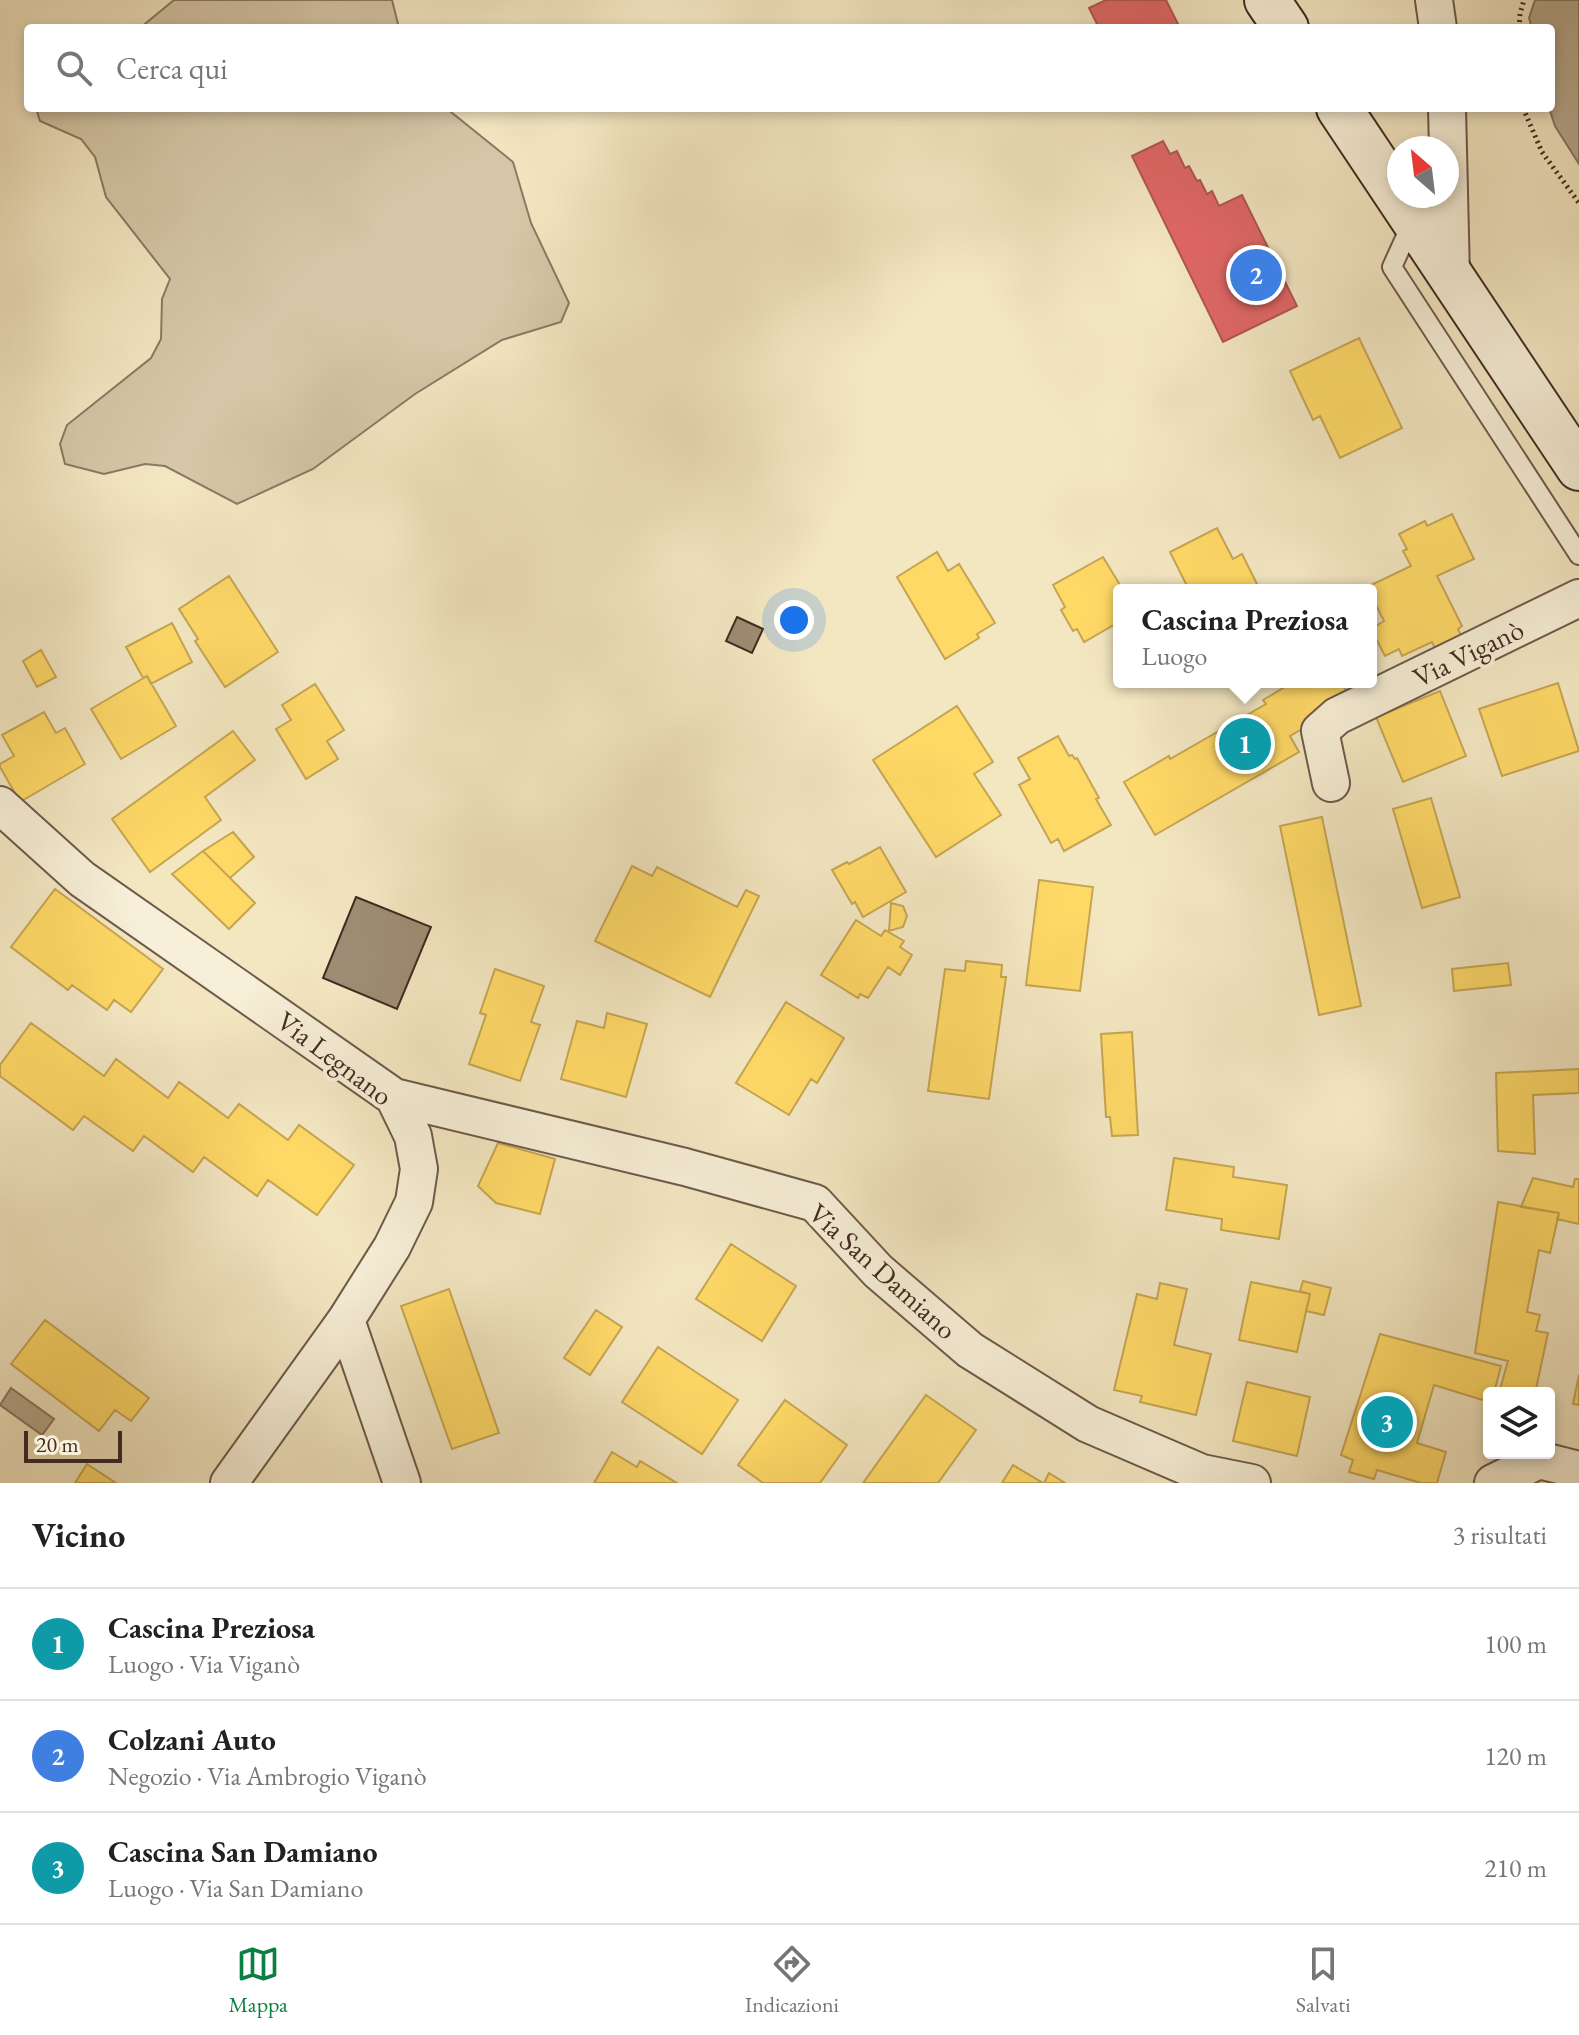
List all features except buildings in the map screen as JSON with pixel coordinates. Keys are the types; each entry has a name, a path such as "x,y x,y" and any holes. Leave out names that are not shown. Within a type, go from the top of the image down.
{"main road":[{"path":"1267,0 1283,24"},
{"path":"1342,112 1579,468"}],"street":[{"path":"1434,0 1437,24"},
{"path":"1447,112 1451,276"},
{"name":"Via Viganò","path":"1331,783 1320,731 1337,716 1579,598"},
{"name":"Via Legnano","path":"0,805 82,879 394,1097 413,1136 419,1169 414,1202 392,1247 346,1320 229,1483"},
{"name":"Via San Damiano","path":"394,1097 685,1167 815,1203 878,1271 970,1350 1088,1424 1202,1473 1252,1483"},
{"path":"346,1320 402,1483"},
{"path":"1493,1483 1539,1460 1579,1470"}],"lane":[{"path":"1414,220 1392,267 1579,555"}],"path":[{"path":"1519,24 1524,0"},
{"path":"1525,112 1542,152 1579,203"}],"shaded area":[{"path":"174,0 392,0 398,24 145,24"},
{"path":"1535,0 1579,0 1579,164 1555,126 1550,112 1555,112 1555,24 1531,24 1529,18"},
{"path":"37,112 451,112 513,162 531,223 569,303 561,322 502,340 415,394 313,469 237,504 165,466 145,464 104,474 65,464 60,444 67,425 151,358 161,339 162,299 170,279 106,197 95,157 81,139 40,121"},
{"path":"11,1388 54,1419 42,1435 0,1405"}],"place":[{"name":"Colzani Auto","path":"1256,275"},
{"name":"Cascina Preziosa","path":"1245,744"},
{"name":"Cascina San Damiano","path":"1387,1422"}]}
